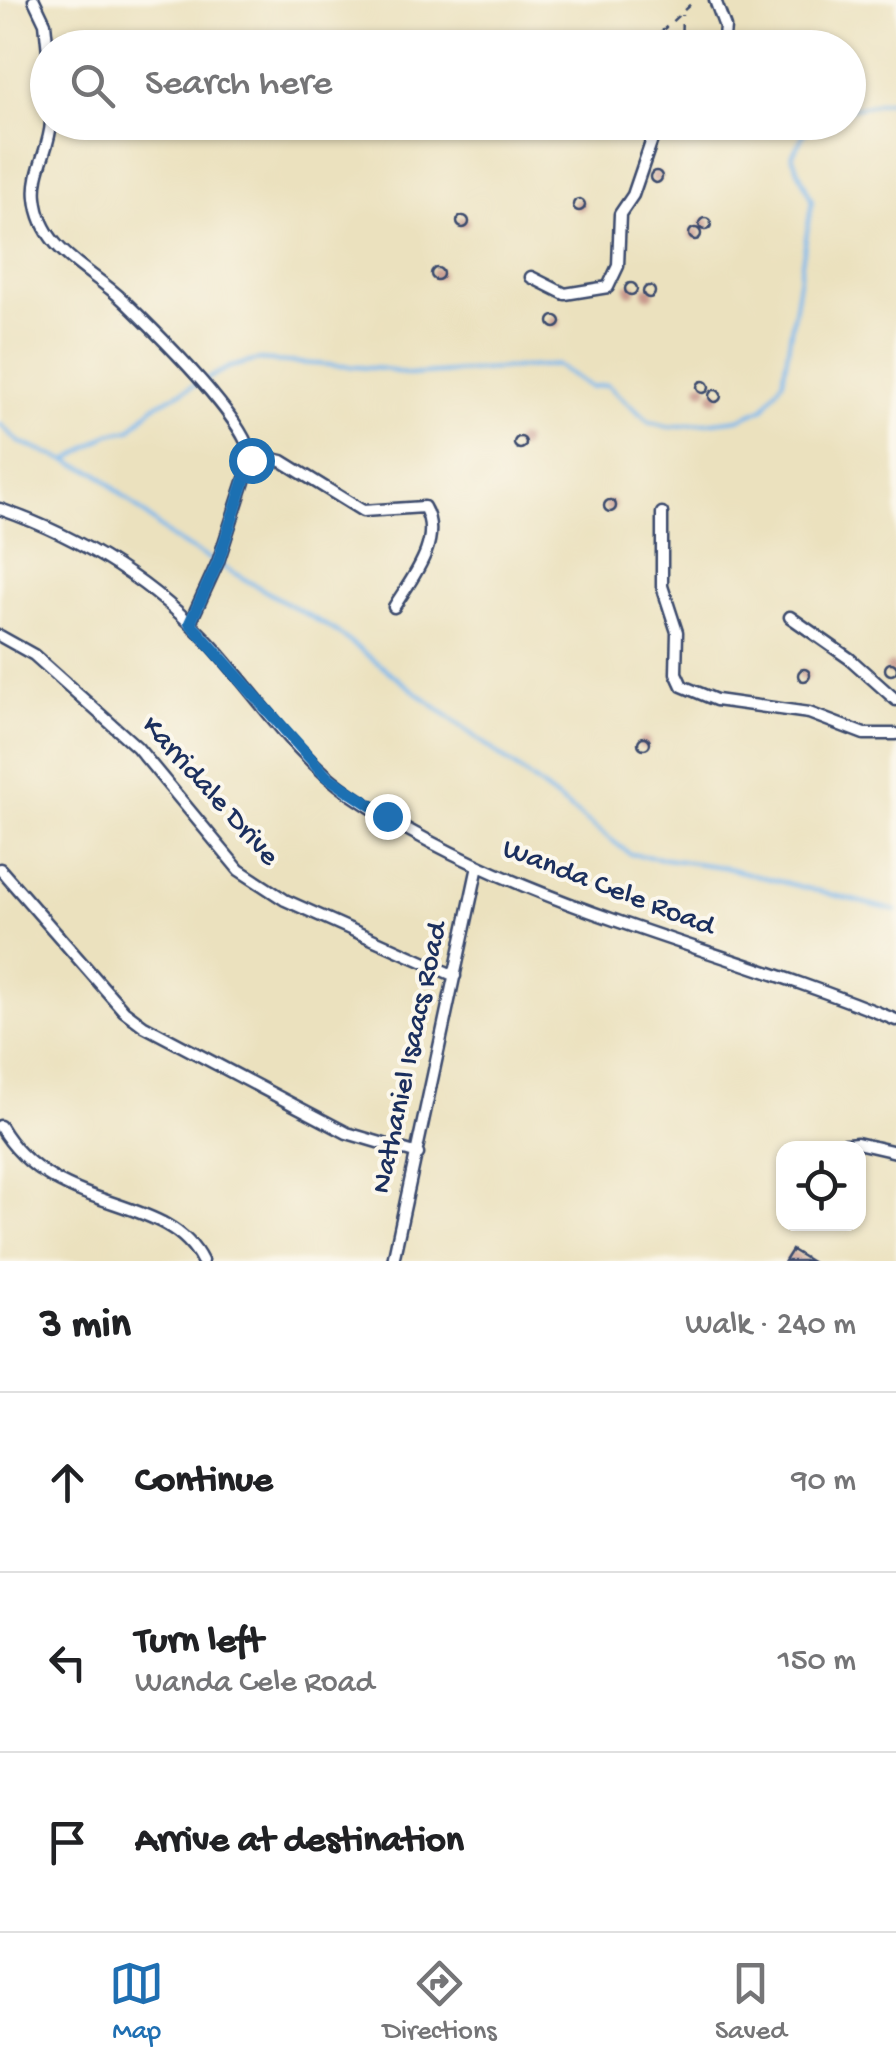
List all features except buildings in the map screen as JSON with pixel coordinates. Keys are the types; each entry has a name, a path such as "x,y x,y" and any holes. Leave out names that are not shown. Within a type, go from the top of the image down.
{"street":[{"path":"34,0 46,30"},
{"path":"716,0 725,30"},
{"path":"46,140 37,174 36,198 54,242 126,302 223,403 251,446 218,562 190,623"},
{"path":"531,277 565,294 597,292 608,287 618,266 620,214 632,195 652,140"},
{"path":"251,454 282,461 363,511 424,507 430,539 424,558 394,607"},
{"name":"Wanda Cele Road","path":"0,509 78,540 125,568 190,623 326,776 387,816 539,896 896,1020"},
{"path":"662,512 662,586 677,632 676,673 682,686 716,700 809,713 864,734 896,734"},
{"path":"790,618 850,659 896,700"},
{"name":"Karridale Drive","path":"0,636 34,656 136,747 239,870 285,900 454,976"},
{"name":"Nathaniel Isaacs Road","path":"392,1261 478,866"},
{"path":"0,869 124,1011 144,1026 347,1133 418,1154"},
{"path":"0,1126 12,1146 45,1177 182,1232 202,1261"},
{"path":"866,1145 896,1152"}],"path":[{"path":"660,30 695,0"},
{"path":"682,30 683,14"}],"waterway":[{"path":"866,106 896,100"},
{"path":"67,461 109,434 130,430 154,406 230,367 258,360 385,369 408,375 556,365 590,387 607,385 650,422 670,427 739,419 764,408 783,380 812,201 792,156 801,140"},
{"path":"0,424 19,442 97,473 172,538 334,630 630,854 723,867 896,911"}],"route":[{"path":"251,460 218,562 190,623 326,776 387,816"}]}
